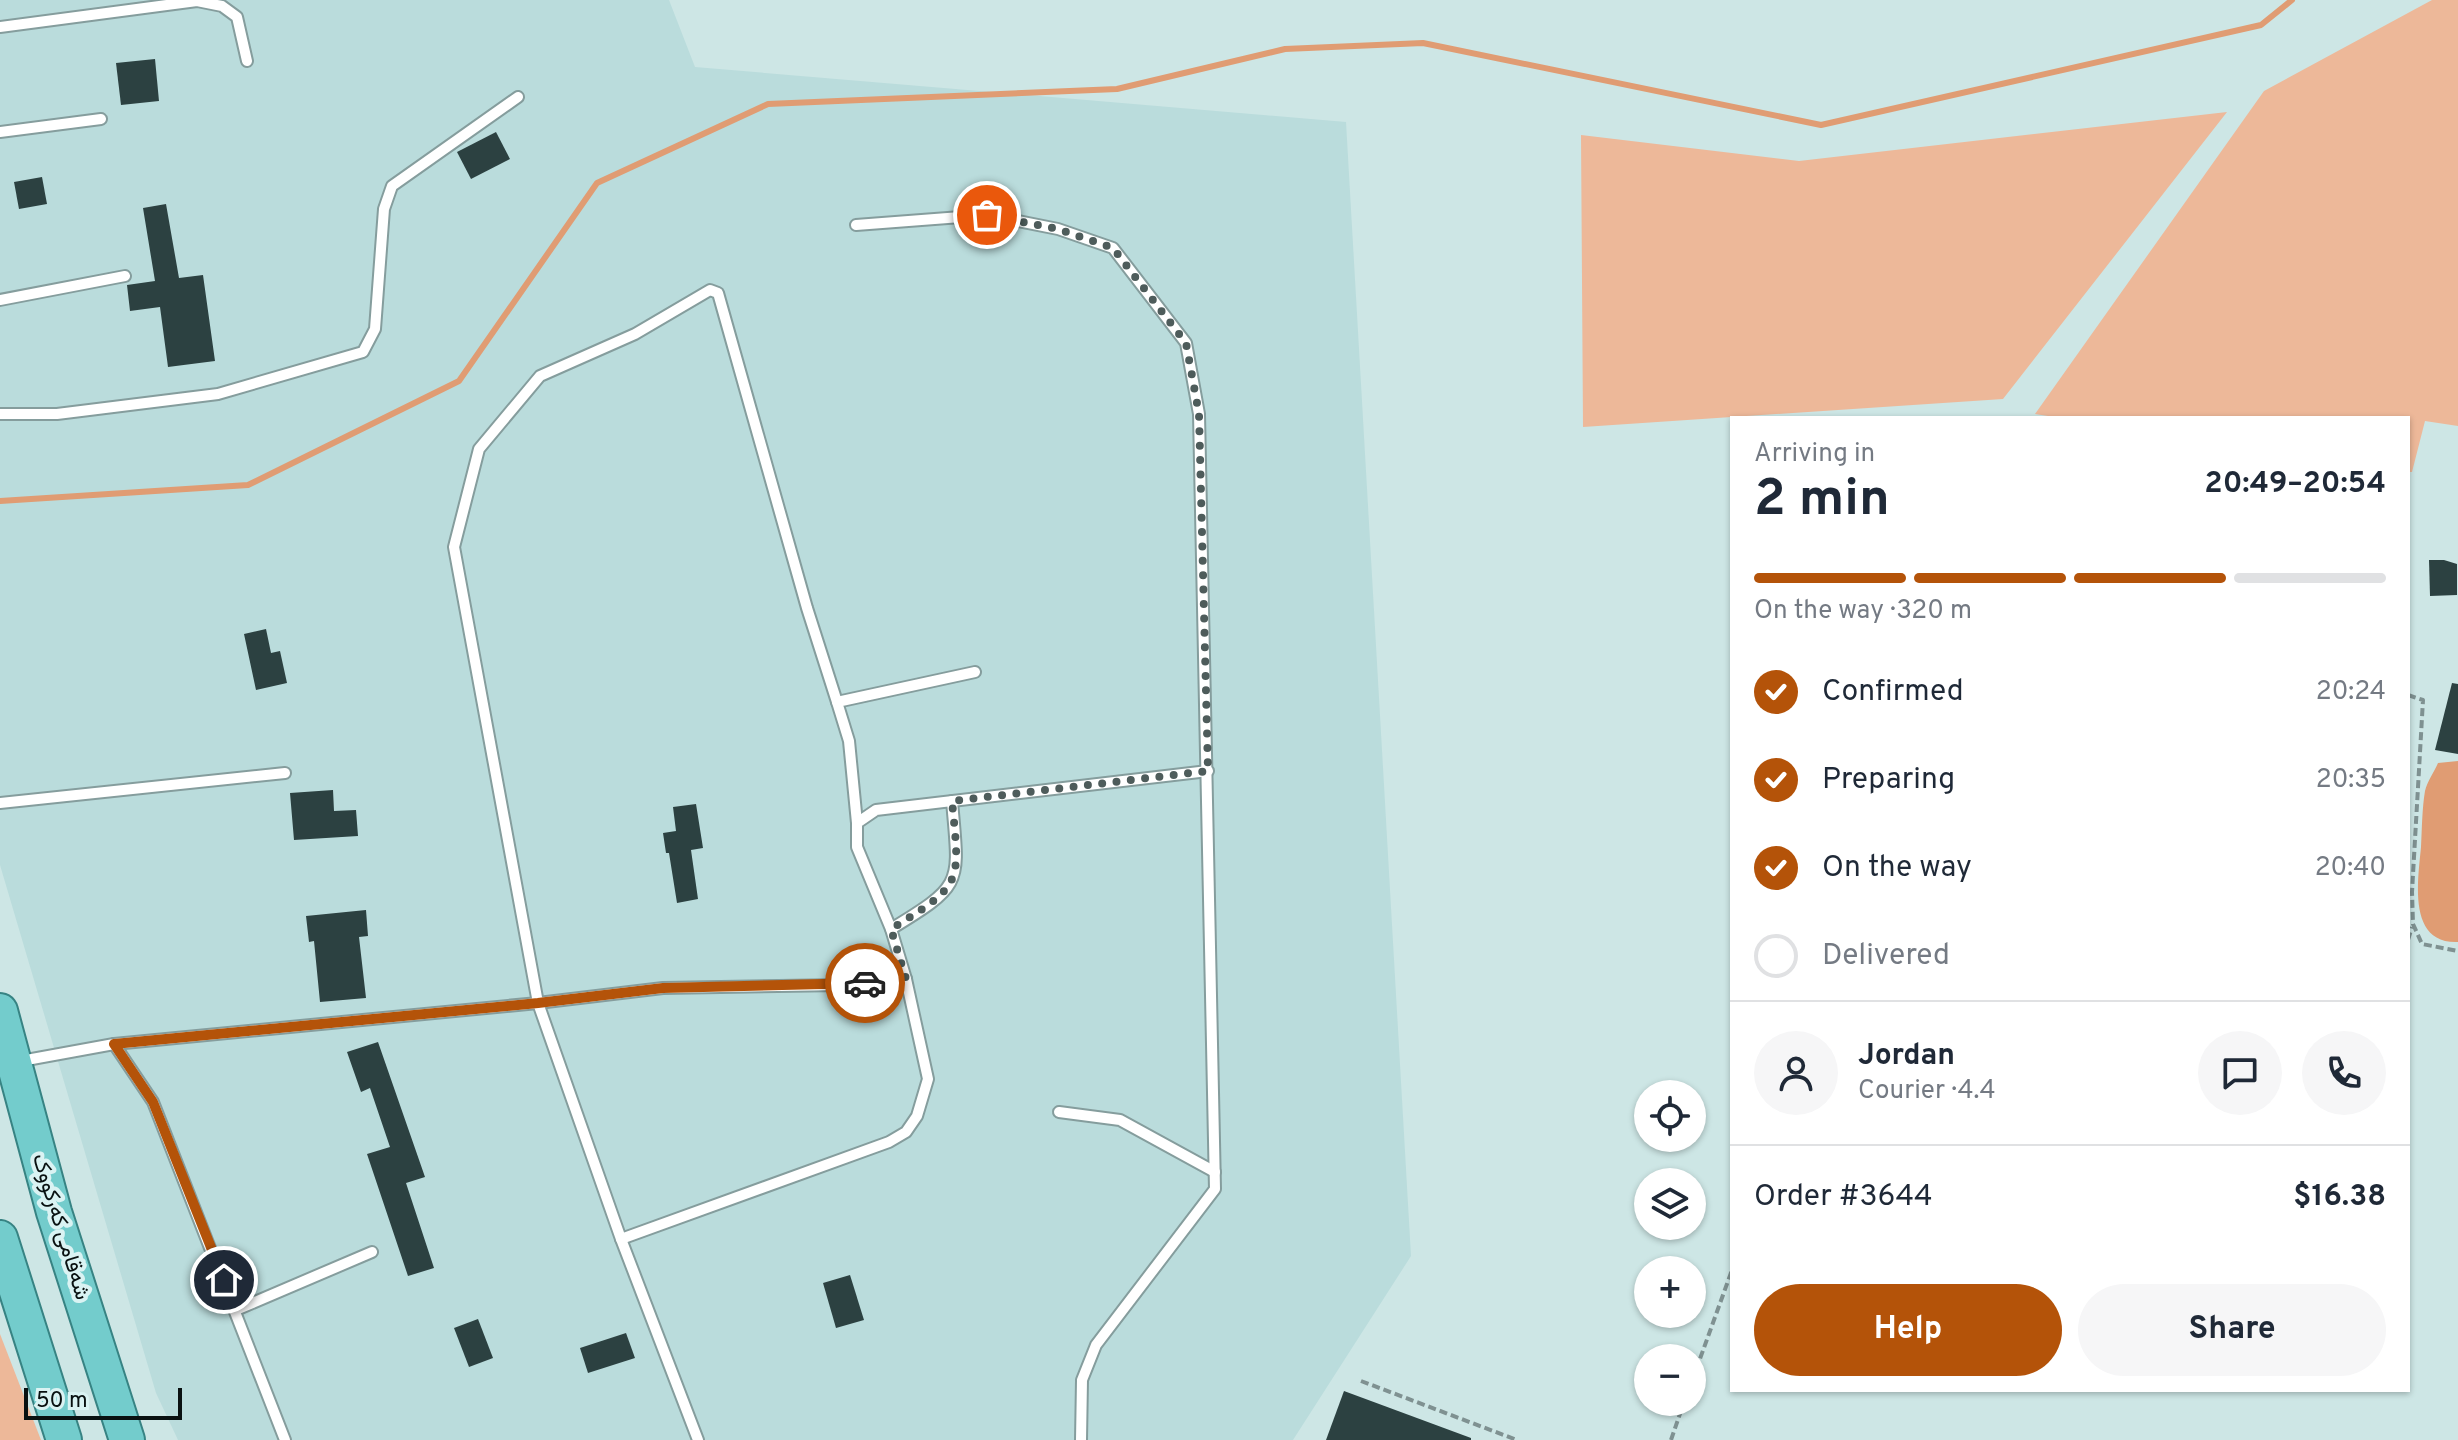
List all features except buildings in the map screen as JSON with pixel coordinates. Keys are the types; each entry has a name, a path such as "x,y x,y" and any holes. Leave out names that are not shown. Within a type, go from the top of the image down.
{"highway":[{"name":"شەقامی کەرکووک","path":"0,1011 54,1212 127,1440"},
{"path":"0,1238 64,1440"}],"lane":[{"path":"0,27 197,1 222,6 237,17 247,61"},
{"path":"0,414 57,414 218,394 363,352 375,329 384,209 392,186 518,97"},
{"path":"0,132 101,119"},
{"path":"856,225 987,215 1058,229 1113,248 1186,343 1199,414 1215,1189 1096,1345 1082,1380 1081,1440"},
{"path":"0,300 125,276"},
{"path":"621,1239 889,1142 906,1132 917,1116 928,1079 906,979 891,929 857,847 849,741 803,593 718,293 710,290 635,334 540,376 479,449 454,547 538,1003 621,1239 698,1440"},
{"path":"837,702 975,672"},
{"path":"857,823 876,810 1208,771"},
{"path":"0,803 285,773"},
{"path":"891,929 928,906 954,880 957,862 952,801"},
{"path":"12,1063 114,1044 663,988 842,985 906,979"},
{"path":"114,1044 153,1102 285,1440"},
{"path":"1059,1112 1120,1120 1215,1172"},
{"path":"236,1310 372,1252"}],"path":[{"path":"2410,696 2423,700 2412,892 2413,924 2410,934"},
{"path":"2413,924 2422,944 2458,951"},
{"path":"1705,1344 1730,1276"},
{"path":"1361,1381 1517,1440"},
{"path":"1671,1440 1679,1416"}],"shaded area":[{"path":"0,0 669,0 695,67 1346,122 1411,1256 1293,1440 178,1440 156,1393 0,865"},
{"path":"2432,0 2458,0 2458,426 2425,421 2412,472 2410,416 2035,414 2264,91"},
{"path":"2227,112 2003,399 1583,427 1581,135 1799,161"},
{"path":"2458,761 2458,942 2442,940 2430,933 2423,922 2418,892 2426,788 2438,763"},
{"path":"0,1334 41,1440 0,1440"}],"waterway":[{"path":"0,501 248,485 459,381 597,183 768,104 1117,89 1285,49 1423,43 1821,125 2261,25 2292,0"}],"way so far":[{"path":"865,983 906,979 891,929 928,906 954,880 957,862 952,801 1208,771 1199,414 1186,343 1113,248 1058,229 987,215"}],"route":[{"path":"224,1280 153,1102 114,1044 663,988 865,983"}]}
